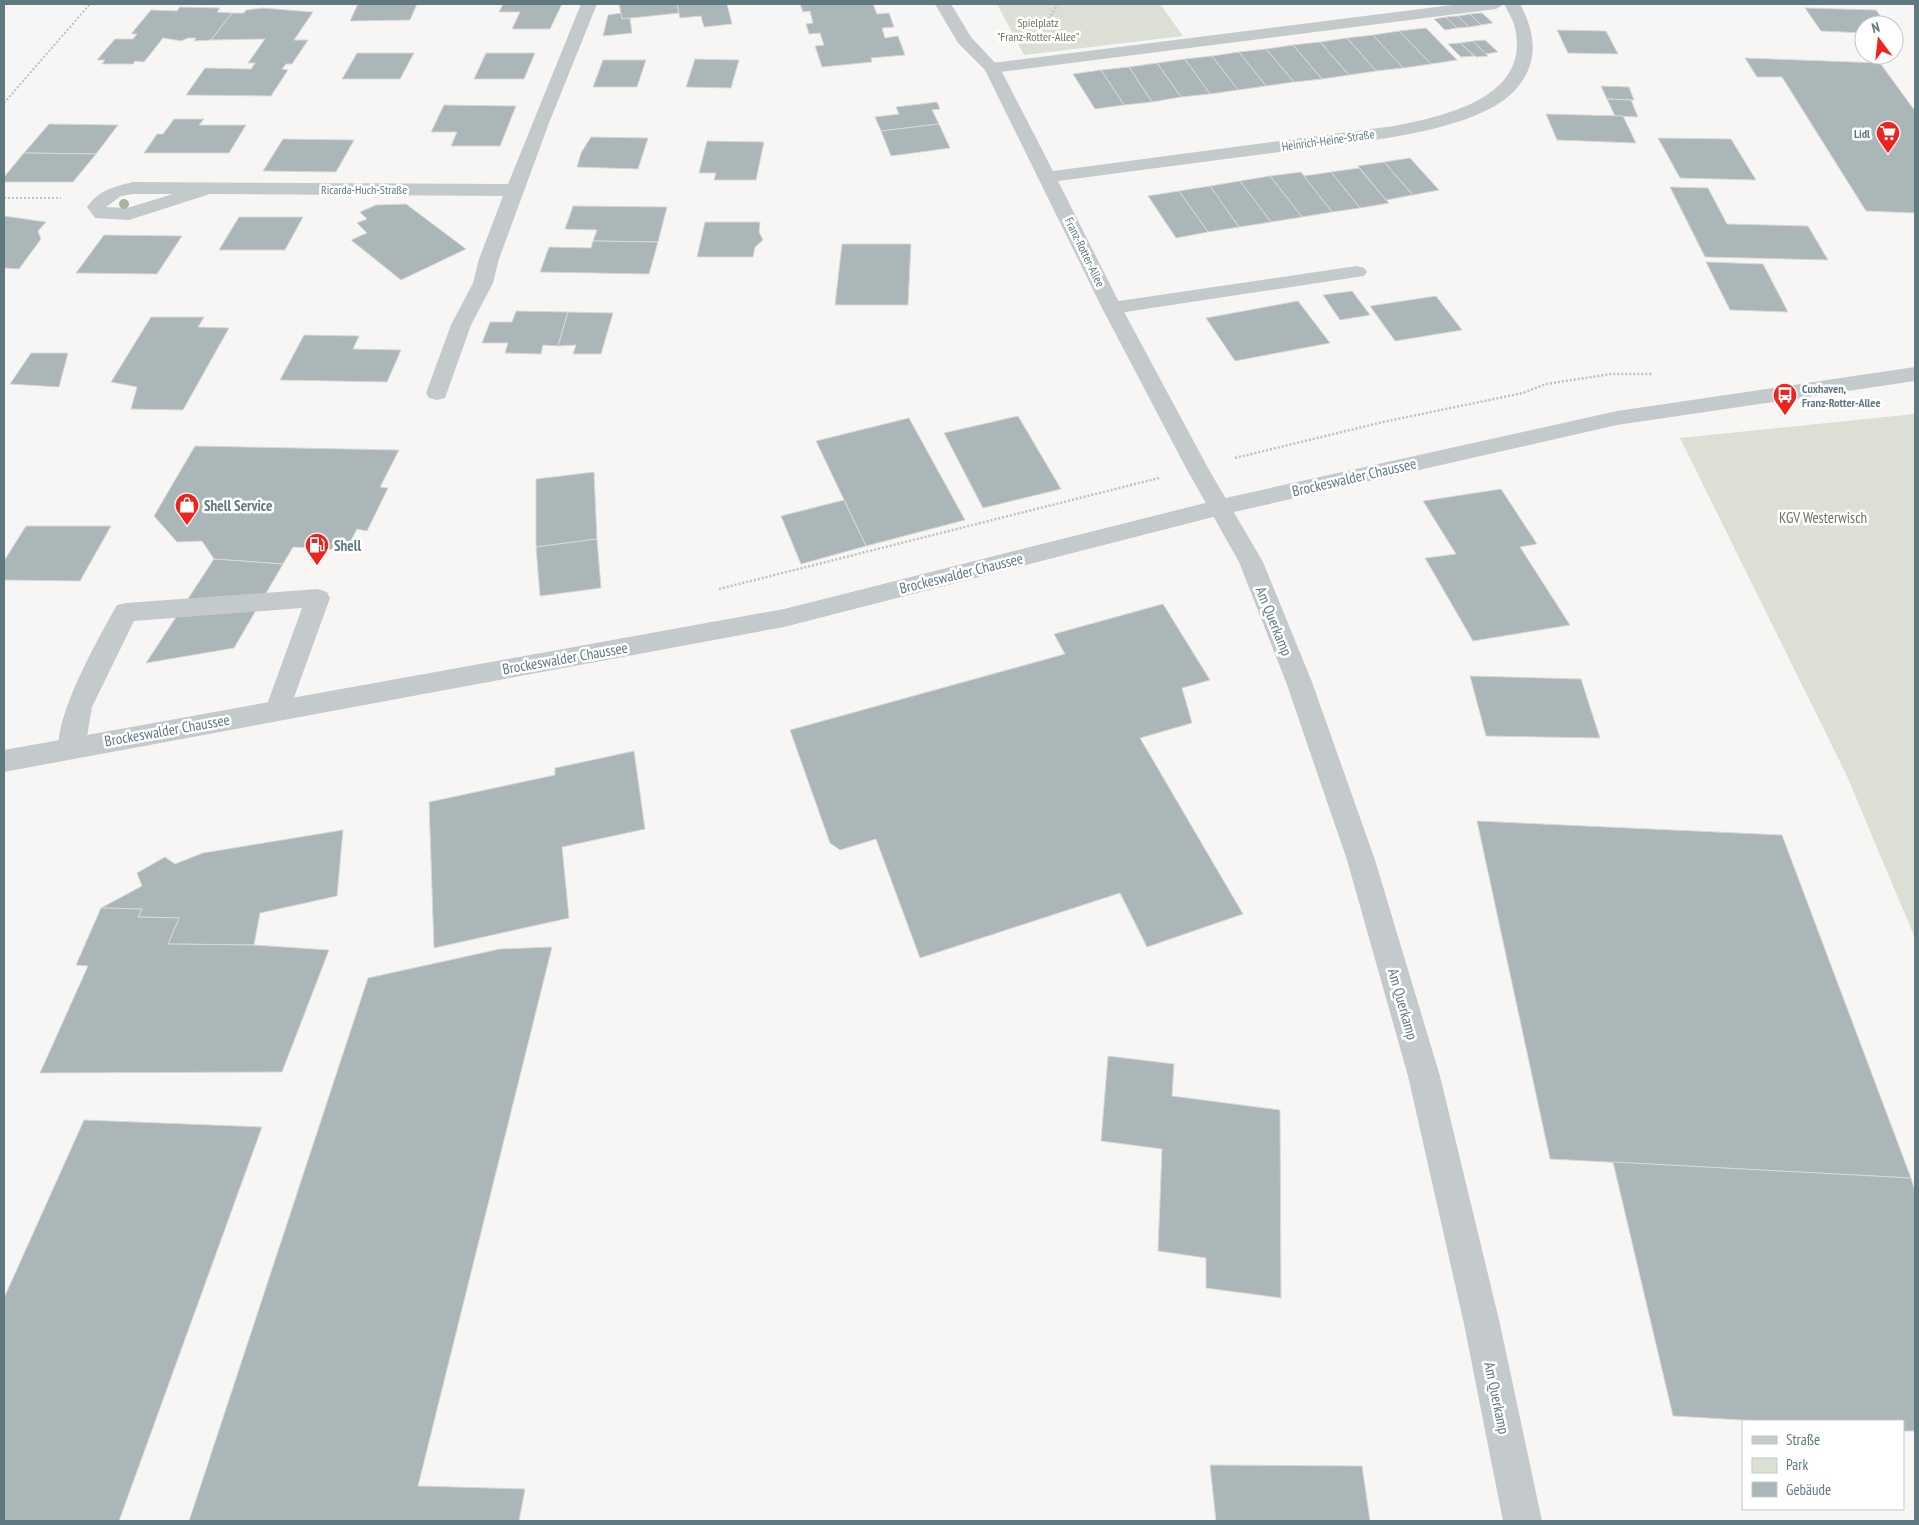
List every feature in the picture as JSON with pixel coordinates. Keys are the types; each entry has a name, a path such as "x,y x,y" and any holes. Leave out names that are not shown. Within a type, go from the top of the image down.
{"street":[{"path":"437,393 460,325 483,283 488,259 514,190 590,4"},
{"name":"Franz-Rotter-Allee","path":"943,4 964,40 992,68 1112,308 1197,468 1221,507"},
{"path":"992,68 1496,4"},
{"name":"Heinrich-Heine-Straße","path":"1048,177 1394,131 1443,121 1488,104 1511,83 1526,58 1524,31 1512,4"},
{"name":"Ricarda-Huch-Straße","path":"213,188 129,214 102,214 96,207 102,199 115,192 133,188 213,188 514,190"},
{"path":"1112,308 1357,272"},
{"name":"Brockeswalder Chaussee","path":"4,761 784,618 1221,507 1617,418 1915,374"},
{"name":"Am Querkamp","path":"1221,507 1251,562 1291,663 1361,860 1424,1076 1482,1324 1523,1521"},
{"path":"71,748 79,707 126,612 318,598 278,710"}],"path":[{"path":"4,103 90,4"},
{"path":"1039,28 1049,19 1058,4"},
{"path":"4,198 62,198"},
{"path":"711,591 1383,422 1523,393 1546,384 1611,374 1654,374"}],"green space":[{"name":"Spielplatz \"Franz-Rotter-Allee\"","path":"997,4 1160,4 1183,36 1024,55"},
{"name":"KGV Westerwisch","path":"1915,414 1915,938 1846,774 1680,438"}],"building":[{"path":"358,4 417,4 410,20 350,21"},
{"path":"503,4 562,4 550,29 512,29 520,12 499,12"},
{"path":"619,4 677,4 679,13 622,19"},
{"path":"677,4 727,4 732,24 704,27 701,16 680,18"},
{"path":"800,4 873,4 877,14 889,13 894,27 882,28 885,38 898,36 905,55 871,58 872,62 822,67 815,46 824,45 820,33 809,34 806,24 813,23 810,11 803,12"},
{"path":"180,7 220,8 217,12 232,13 211,40 194,41 196,38 188,38 181,41 163,38 144,62 102,64 105,60 97,60 115,39 133,39 137,34 131,34 151,10 177,11"},
{"path":"262,8 313,12 294,40 308,40 292,64 286,64 282,69 288,70 271,96 186,95 205,68 251,69 255,63 248,63 265,39 211,40 232,13 244,13 246,10"},
{"path":"1805,8 1876,10 1880,15 1854,15 1854,33 1821,31"},
{"path":"621,13 622,19 630,18 632,33 603,36 608,15"},
{"path":"1482,13 1493,23 1481,25 1470,14"},
{"path":"1470,14 1481,25 1469,27 1458,16"},
{"path":"1458,16 1469,27 1457,28 1446,17"},
{"path":"1446,17 1457,28 1445,30 1434,19"},
{"path":"1426,28 1457,60 1431,64 1399,31"},
{"path":"1557,30 1606,31 1618,54 1568,53"},
{"path":"1399,31 1431,64 1403,68 1373,35"},
{"path":"1373,35 1403,68 1376,71 1347,38"},
{"path":"1347,38 1376,71 1349,75 1320,42"},
{"path":"1485,40 1498,52 1486,54 1473,41"},
{"path":"1473,41 1488,56 1476,57 1460,43"},
{"path":"1320,42 1349,75 1322,79 1293,45"},
{"path":"1460,43 1474,56 1461,57 1448,44"},
{"path":"1293,45 1322,79 1294,82 1266,49"},
{"path":"1266,49 1294,82 1266,86 1239,52"},
{"path":"1239,52 1266,86 1238,90 1212,56"},
{"path":"357,53 414,53 400,79 342,79"},
{"path":"486,53 535,53 524,79 474,79"},
{"path":"1212,56 1238,90 1210,94 1185,59"},
{"path":"1745,58 1854,62 1854,65 1881,65 1915,111 1915,213 1866,211 1782,77 1757,77"},
{"path":"695,59 739,60 731,88 686,87"},
{"path":"1185,59 1210,94 1181,97 1157,63"},
{"path":"603,60 646,60 637,87 593,87"},
{"path":"1157,63 1181,97 1152,102 1129,67"},
{"path":"1129,67 1152,102 1124,105 1101,70"},
{"path":"1101,70 1124,105 1095,109 1073,74"},
{"path":"1601,86 1629,87 1634,100 1607,99"},
{"path":"1607,99 1631,100 1638,117 1615,116"},
{"path":"937,102 940,109 932,110 939,124 881,131 875,117 899,114 896,107"},
{"path":"444,105 516,106 500,146 451,146 457,132 431,132"},
{"path":"1546,114 1623,116 1636,143 1557,140"},
{"path":"174,119 204,119 199,125 246,125 229,153 144,153 157,134 163,134"},
{"path":"49,124 118,125 96,154 24,153"},
{"path":"939,124 950,148 891,156 881,131"},
{"path":"591,137 648,138 638,169 577,167 581,153"},
{"path":"1658,138 1731,139 1756,180 1680,178"},
{"path":"283,139 354,140 336,172 263,171"},
{"path":"707,141 764,142 756,180 714,180 716,173 699,173"},
{"path":"24,153 96,154 73,182 4,182 4,177"},
{"path":"1410,158 1439,190 1413,195 1384,162"},
{"path":"1384,162 1413,195 1386,200 1358,166"},
{"path":"1359,168 1389,203 1360,208 1331,172"},
{"path":"1301,172 1332,212 1302,217 1270,176"},
{"path":"1331,172 1360,208 1332,212 1304,176"},
{"path":"1270,176 1302,217 1271,222 1240,181"},
{"path":"1240,181 1271,222 1239,227 1210,186"},
{"path":"1210,186 1239,227 1208,232 1179,191"},
{"path":"1670,187 1708,188 1727,224 1808,226 1828,260 1705,257"},
{"path":"1179,191 1208,232 1176,238 1148,196"},
{"path":"406,204 466,249 401,280 351,240 367,233 357,223 367,219 360,212 376,205"},
{"path":"573,206 667,207 658,242 593,241 597,230 565,229"},
{"path":"4,216 46,222 38,231 41,239 19,269 4,268"},
{"path":"239,217 303,217 285,250 219,250"},
{"path":"705,222 760,222 759,232 763,240 755,247 753,257 697,257"},
{"path":"104,235 182,236 157,274 76,273"},
{"path":"593,241 658,242 649,274 540,272 549,247 591,248"},
{"path":"842,244 911,244 908,305 835,305"},
{"path":"1706,262 1763,264 1788,312 1730,310"},
{"path":"1352,291 1370,315 1340,320 1323,295"},
{"path":"1436,296 1462,330 1395,341 1370,306"},
{"path":"1298,301 1330,343 1235,361 1206,318"},
{"path":"516,311 568,312 558,346 543,345 541,354 505,353 508,343 482,343 490,322 512,322"},
{"path":"568,312 613,313 601,354 573,354 576,345 558,346"},
{"path":"151,317 204,317 198,327 229,328 183,410 131,409 137,387 111,382"},
{"path":"304,335 359,336 353,349 401,350 387,382 280,380"},
{"path":"31,353 68,353 59,387 10,384"},
{"path":"1018,416 1061,489 983,508 944,433"},
{"path":"909,418 965,520 866,546 816,441"},
{"path":"195,446 399,450 380,487 388,488 367,531 357,529 346,550 293,547 283,564 214,559 202,541 177,542 154,516"},
{"path":"594,472 597,539 536,547 536,479"},
{"path":"1501,489 1537,544 1520,547 1570,625 1473,641 1425,558 1456,554 1423,501"},
{"path":"844,500 866,546 801,564 781,516"},
{"path":"26,526 111,526 80,581 4,580 4,561"},
{"path":"597,539 601,588 540,596 536,547"},
{"path":"214,559 283,564 234,648 146,663"},
{"path":"1163,604 1210,680 1182,688 1192,723 1140,738 1243,914 1147,947 1120,893 920,958 876,839 840,850 830,843 790,730 1065,654 1054,634"},
{"path":"1470,676 1581,679 1600,738 1486,736"},
{"path":"634,751 645,829 562,847 569,918 434,948 429,802 555,775 555,768"},
{"path":"1477,821 1782,835 1911,1178 1550,1159"},
{"path":"343,830 337,896 260,913 254,945 168,944 179,918 138,917 142,909 101,908 142,886 137,873 165,857 175,864 203,853"},
{"path":"101,908 142,909 138,917 179,918 168,944 254,945 329,950 282,1072 40,1073 88,966 76,965"},
{"path":"552,947 418,1486 525,1489 519,1521 189,1521 368,978 500,949"},
{"path":"1108,1056 1174,1064 1172,1096 1280,1110 1281,1298 1206,1288 1206,1258 1158,1251 1162,1149 1101,1141"},
{"path":"84,1120 262,1127 119,1521 4,1521 4,1298"},
{"path":"1613,1162 1911,1178 1915,1191 1915,1431 1904,1431 1904,1420 1742,1420 1673,1416"},
{"path":"1210,1465 1362,1466 1370,1521 1216,1521"}],"place":[{"name":"Lidl","path":"1888,154"},
{"name":"Cuxhaven, Franz-Rotter-Allee","path":"1785,416"},
{"name":"Shell Service","path":"187,526"},
{"name":"Shell","path":"317,566"}]}
